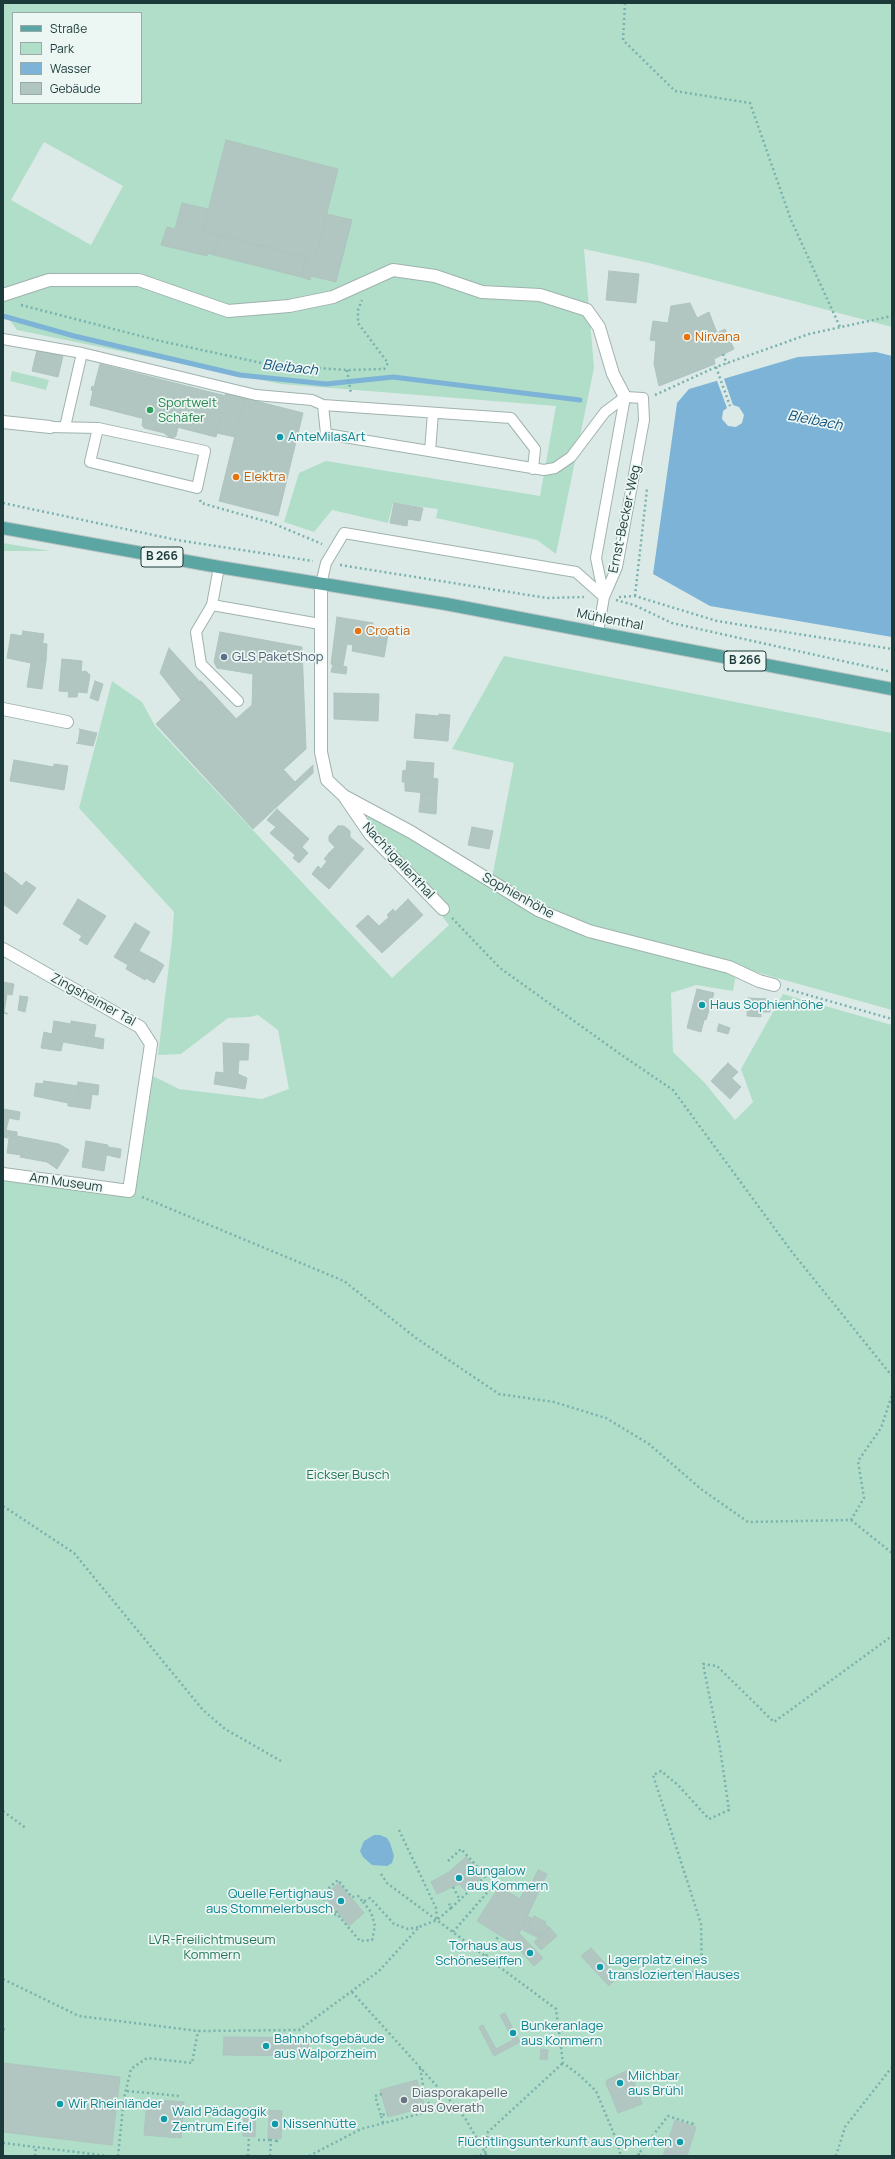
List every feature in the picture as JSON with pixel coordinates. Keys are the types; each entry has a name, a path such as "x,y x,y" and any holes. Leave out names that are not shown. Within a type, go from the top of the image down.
{"main road":[{"name":"B 266","path":"3,528 321,584"},
{"name":"Mühlenthal","path":"321,584 598,632 892,689"}],"street":[{"path":"3,295 48,280 139,280 228,311 289,306 333,296 393,270 428,274 482,292 540,295 588,310 599,327 613,374 625,397"},
{"path":"3,422 50,427"},
{"name":"Nachtigallenthal","path":"321,584 321,752 326,780 344,796 370,834 443,909"},
{"path":"3,709 67,722"},
{"name":"Sophienhöhe","path":"344,796 411,832 538,910 590,931 729,967 759,981 774,985"},
{"name":"Zingsheimer Tal","path":"3,949 140,1027 151,1044 129,1191"},
{"name":"Am Museum","path":"3,1174 129,1191"}],"lane":[{"path":"3,339 82,353 256,395 312,400 323,405 511,418 535,449 533,468"},
{"path":"65,427 82,353"},
{"path":"323,405 326,434 544,470 555,468 572,457 605,412 625,397"},
{"name":"Ernst-Becker-Weg","path":"625,397 643,398 644,420 617,567 604,597 596,558 625,397"},
{"path":"430,451 433,413"},
{"path":"50,427 98,428 205,451 197,488 90,462 98,428"},
{"path":"321,584 326,563 344,532 576,572 604,597 598,632"},
{"path":"219,567 212,605 196,632 201,664 238,701"},
{"path":"212,605 320,624"}],"path":[{"path":"625,3 623,40 675,91 750,103 791,220 840,327"},
{"path":"16,302 156,340 271,365 347,370 384,369 388,363 358,323 358,310 371,280"},
{"path":"658,401 660,394 716,367 809,334 892,316"},
{"path":"723,354 727,364"},
{"path":"716,367 730,406"},
{"path":"347,370 350,392"},
{"path":"647,487 635,596 716,621 892,649"},
{"path":"197,488 201,503 272,523 312,540"},
{"path":"3,503 177,540 546,598 604,597 634,606 672,623 892,672"},
{"path":"443,909 500,968 673,1090 792,1252 892,1376"},
{"path":"774,985 892,1019"},
{"path":"129,1191 344,1281 416,1338 499,1394 554,1402 606,1418 649,1444 701,1489 748,1522 851,1520 892,1553"},
{"path":"851,1520 864,1498 858,1461 881,1428 892,1395"},
{"path":"3,1506 74,1553 203,1710 225,1729 281,1761"},
{"path":"686,1971 702,1974 701,1924 653,1775 661,1771 678,1785 709,1820 729,1810 720,1748 703,1664 717,1666 774,1722 892,1636"},
{"path":"3,1811 27,1829"},
{"path":"399,1830 436,1908 437,1920"},
{"path":"363,1902 370,1898 394,1924 408,1930 437,1920 460,1900 478,1881 486,1876 461,1849 448,1861"},
{"path":"381,1874 387,1883 556,2009 563,2063 578,2074 596,2091 621,2156"},
{"path":"338,1880 352,1897 358,1896 363,1902 374,1918 375,1926 372,1940 360,1941 337,1912 334,1915 325,1904 322,1896 323,1893 338,1880"},
{"path":"453,1932 498,1880"},
{"path":"453,1887 460,1900"},
{"path":"449,1904 451,1908"},
{"path":"3,1979 79,2016 198,2031 300,2030 344,1996 352,1992 390,1961 419,1927"},
{"path":"486,1956 499,1935"},
{"path":"352,1992 454,2105 487,2155"},
{"path":"118,2156 124,2098 131,2068 147,2058 192,2063 198,2031"},
{"path":"487,2155 488,2132 563,2063"},
{"path":"420,2067 421,2085 431,2110"},
{"path":"836,2156 845,2127 892,2067"},
{"path":"127,2090 180,2096"},
{"path":"382,2094 375,2096 383,2123"},
{"path":"309,2156 361,2129 454,2105"},
{"path":"381,2115 388,2114"},
{"path":"644,2156 638,2155 668,2116 693,2124 692,2126"},
{"path":"249,2136 246,2156 251,2156"},
{"path":"258,2140 276,2139 280,2141"},
{"path":"270,2156 271,2140"},
{"path":"3,2143 108,2156"},
{"path":"35,2156 36,2147"},
{"path":"475,2156 487,2155"}],"green space":[{"path":"3,3 892,3 892,327 649,263 584,249 594,368 556,554 537,540 436,518 438,509 393,503 388,523 332,510 314,532 284,522 299,473 326,461 540,496 556,406 281,384 17,330 3,311","holes":["44,142 123,186 91,245 11,200"]},
{"path":"12,371 49,380 46,390 10,381"},
{"path":"3,543 50,551 3,551"},
{"path":"504,656 892,733 892,1010 591,926 543,910 492,878 514,763 452,749"},
{"name":"Eickser Busch","path":"112,681 142,702 155,726 392,978 449,925 366,819 372,814 513,902 736,974 733,991 696,985 671,993 673,1052 704,1082 735,1120 753,1102 741,1069 783,994 892,1025 892,2156 3,2156 3,1180 126,1195 134,1189 153,1076 179,1089 262,1099 289,1089 278,1030 258,1015 228,1018 181,1054 158,1055 174,912 79,808"}],"water":[{"path":"876,352 892,356 892,637 710,606 653,574 677,403 689,389 798,357"},
{"path":"374,1835 380,1835 387,1838 390,1843 394,1856 392,1863 387,1866 372,1865 363,1857 360,1851 364,1841"}],"pier":[{"path":"723,376 733,405 739,407 744,415 742,423 736,427 728,426 722,419 723,411 727,408 716,378"}],"building":[{"path":"226,140 338,169 315,260 203,231"},
{"path":"182,203 208,209 203,231 220,235 214,255 208,253 207,256 161,245 167,227 175,229"},
{"path":"327,214 352,220 336,282 311,276 310,280 301,277 306,257 315,260"},
{"path":"220,235 306,257 301,277 214,255"},
{"path":"609,271 639,274 636,303 606,300"},
{"path":"690,303 697,318 709,312 717,333 725,329 734,349 714,359 715,364 659,386 654,364 656,341 650,340 653,321 668,323 671,306"},
{"path":"37,350 63,356 58,377 32,371"},
{"path":"100,364 226,396 216,437 90,405 93,391 91,390 92,386 94,387"},
{"path":"226,391 245,395 235,437 217,433"},
{"path":"245,395 249,396 248,399 303,413 278,516 219,501"},
{"path":"143,418 178,427 176,436 173,438 169,437 164,433 144,428 142,425"},
{"path":"394,503 423,508 420,521 408,519 407,526 390,523"},
{"path":"337,617 373,623 373,626 389,629 384,657 352,651 353,645 347,644 343,666 331,664"},
{"path":"23,631 44,634 40,660 46,661 42,689 27,687 31,663 7,658 11,634 22,636"},
{"path":"220,632 302,647 306,749 283,770 236,719 252,705 253,674 217,668 214,662"},
{"path":"42,643 47,644 46,661 40,660"},
{"path":"169,648 200,682 181,700 160,673"},
{"path":"62,659 82,661 81,672 86,671 90,675 87,693 78,692 77,697 68,697 69,692 59,691"},
{"path":"333,664 347,667 346,674 331,672"},
{"path":"95,681 103,684 98,701 90,698"},
{"path":"201,681 295,782 313,765 313,773 253,829 156,724"},
{"path":"334,693 379,694 378,721 334,719"},
{"path":"416,714 439,716 439,714 450,715 448,741 414,738"},
{"path":"79,729 97,733 93,746 76,743 78,743"},
{"path":"14,760 54,767 54,764 68,766 64,790 10,781"},
{"path":"407,761 434,763 433,778 438,779 437,794 405,791 405,782 402,782 403,770 406,771"},
{"path":"421,793 437,794 436,814 419,812"},
{"path":"277,809 309,839 295,855 270,833 276,827 267,820"},
{"path":"338,826 344,826 350,831 350,837 364,849 347,868 329,853 335,847 329,841 329,836"},
{"path":"472,827 493,831 489,849 468,845"},
{"path":"302,847 308,853 299,863 293,858"},
{"path":"329,853 347,868 329,889 312,874 318,866 321,869 327,861 324,859"},
{"path":"3,871 22,886 26,881 36,888 17,914 3,904"},
{"path":"78,899 106,916 87,945 79,940 82,936 63,924"},
{"path":"408,899 423,915 382,953 356,926 368,915 379,926 389,917 387,915 393,909 395,912"},
{"path":"135,923 150,932 147,937 132,928"},
{"path":"132,928 147,937 139,951 156,960 145,980 126,969 128,965 114,957"},
{"path":"156,960 164,965 154,983 146,978"},
{"path":"3,982 14,984 12,995 7,994 4,1012 8,1014 3,1013"},
{"name":"Haus Sophienhöhe","path":"697,989 714,993 706,1020 690,1016"},
{"path":"20,996 28,997 25,1012 18,1010"},
{"path":"748,998 770,999 770,1012 761,1012 761,1017 747,1016"},
{"path":"690,1016 704,1020 701,1032 687,1028"},
{"path":"54,1021 71,1024 71,1021 96,1025 94,1037 88,1036 86,1046 63,1042 61,1051 41,1048 44,1032 52,1034"},
{"path":"719,1024 730,1028 728,1034 717,1031"},
{"path":"88,1036 104,1039 103,1049 86,1046"},
{"path":"223,1043 249,1044 248,1060 239,1060 238,1074 247,1078 245,1089 214,1084 216,1072 224,1073"},
{"path":"728,1063 738,1072 732,1078 722,1069"},
{"path":"722,1069 741,1087 730,1099 711,1081"},
{"path":"44,1081 78,1086 77,1093 92,1095 90,1109 68,1106 68,1103 34,1096 36,1083 43,1084"},
{"path":"78,1082 99,1085 98,1095 77,1093"},
{"path":"3,1109 20,1112 19,1120 3,1117"},
{"path":"3,1117 9,1118 6,1130 10,1131 8,1138 3,1137"},
{"path":"10,1131 17,1132 17,1136 59,1144 69,1150 57,1169 47,1162 7,1153"},
{"path":"86,1141 108,1145 104,1171 82,1167"},
{"path":"108,1147 121,1149 120,1158 107,1155"},
{"name":"Bungalow aus Kommern","path":"466,1857 483,1875 466,1891 459,1884 437,1894 431,1882 449,1872"},
{"path":"538,1870 547,1874 514,1944 477,1921 499,1887 520,1899 528,1883 531,1885"},
{"name":"Quelle Fertighaus aus Stommelerbusch","path":"339,1883 364,1913 349,1926 324,1896"},
{"path":"527,1916 533,1919 528,1929 540,1935 541,1933 543,1934 539,1938 521,1929"},
{"path":"534,1916 546,1922 545,1924 550,1928 543,1934 541,1933 540,1935 528,1929"},
{"path":"550,1928 557,1936 541,1950 534,1942"},
{"name":"Torhaus aus Schöneseiffen","path":"519,1933 543,1958 534,1966 514,1944"},
{"name":"Lagerplatz eines translozierten Hauses","path":"591,1948 618,1977 609,1986 581,1956"},
{"name":"Bunkeranlage aus Kommern","path":"505,2013 520,2042 494,2056 479,2027 483,2025 496,2049 513,2040 500,2015"},
{"name":"Bahnhofsgebäude aus Walporzheim","path":"224,2037 308,2038 309,2056 223,2055"},
{"path":"541,2049 548,2050 547,2060 540,2059"},
{"name":"Wir Rheinländer","path":"3,2063 120,2077 112,2145 3,2132"},
{"name":"Milchbar aus Brühl","path":"628,2070 636,2087 612,2097 606,2084 607,2080"},
{"name":"Diasporakapelle aus Overath","path":"417,2080 425,2107 388,2117 380,2090"},
{"path":"636,2087 642,2104 618,2113 612,2097"},
{"name":"Wald Pädagogik Zentrum Eifel","path":"147,2099 184,2102 181,2138 144,2135"},
{"name":"Nissenhütte","path":"244,2108 256,2108 255,2137 243,2136"},
{"name":"Nissenhütte","path":"269,2110 282,2111 281,2139 268,2138"},
{"name":"Flüchtlingsunterkunft aus Opherten","path":"675,2120 696,2127 687,2156 663,2156"}],"waterway":[{"name":"Bleibach","path":"3,316 74,336 240,375 326,384 393,377 580,400"}],"place":[{"name":"Nirvana","path":"687,337"},
{"name":"Sportwelt Schäfer","path":"150,410"},
{"name":"AnteMilasArt","path":"280,437"},
{"name":"Elektra","path":"236,477"},
{"name":"Croatia","path":"358,631"},
{"name":"GLS PaketShop","path":"224,657"},
{"name":"Haus Sophienhöhe","path":"702,1005"},
{"name":"Bungalow aus Kommern","path":"459,1878"},
{"name":"Quelle Fertighaus aus Stommelerbusch","path":"341,1901"},
{"name":"Torhaus aus Schöneseiffen","path":"530,1953"},
{"name":"Lagerplatz eines translozierten Hauses","path":"600,1967"},
{"name":"Bunkeranlage aus Kommern","path":"513,2033"},
{"name":"Bahnhofsgebäude aus Walporzheim","path":"266,2046"},
{"name":"Milchbar aus Brühl","path":"620,2083"},
{"name":"Diasporakapelle aus Overath","path":"404,2100"},
{"name":"Wir Rheinländer","path":"60,2104"},
{"name":"Wald Pädagogik Zentrum Eifel","path":"164,2119"},
{"name":"Nissenhütte","path":"275,2124"},
{"name":"Flüchtlingsunterkunft aus Opherten","path":"680,2142"}],"park label":[{"name":"LVR-Freilichtmuseum Kommern","path":"212,1948"}]}
